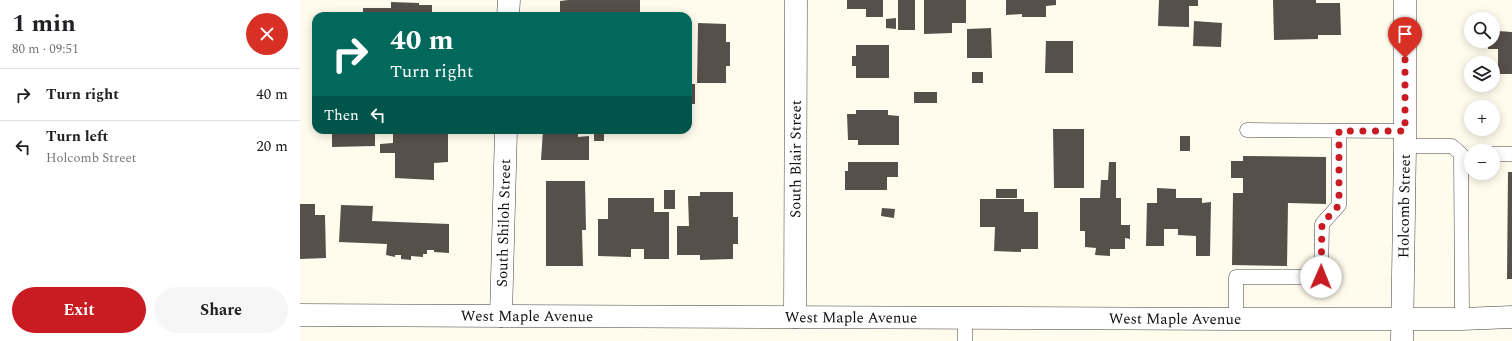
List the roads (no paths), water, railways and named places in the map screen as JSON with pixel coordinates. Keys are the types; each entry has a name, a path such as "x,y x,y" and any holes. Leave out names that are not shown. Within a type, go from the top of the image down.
{"street":[{"path":"508,0 508,12"},
{"name":"South Blair Street","path":"795,317 796,0"},
{"name":"Holcomb Street","path":"1402,341 1405,138 1405,0"},
{"name":"South Shiloh Street","path":"501,316 506,134"},
{"name":"West Maple Avenue","path":"300,315 1236,319 1462,319 1512,317"}],"lane":[{"path":"1247,130 1339,131 1405,138 1452,146 1464,153"},
{"path":"1236,319 1236,277 1321,277 1322,224 1339,205 1339,131"},
{"path":"1500,154 1512,154"},
{"path":"1462,319 1465,180"},
{"path":"965,318 965,341"}]}
